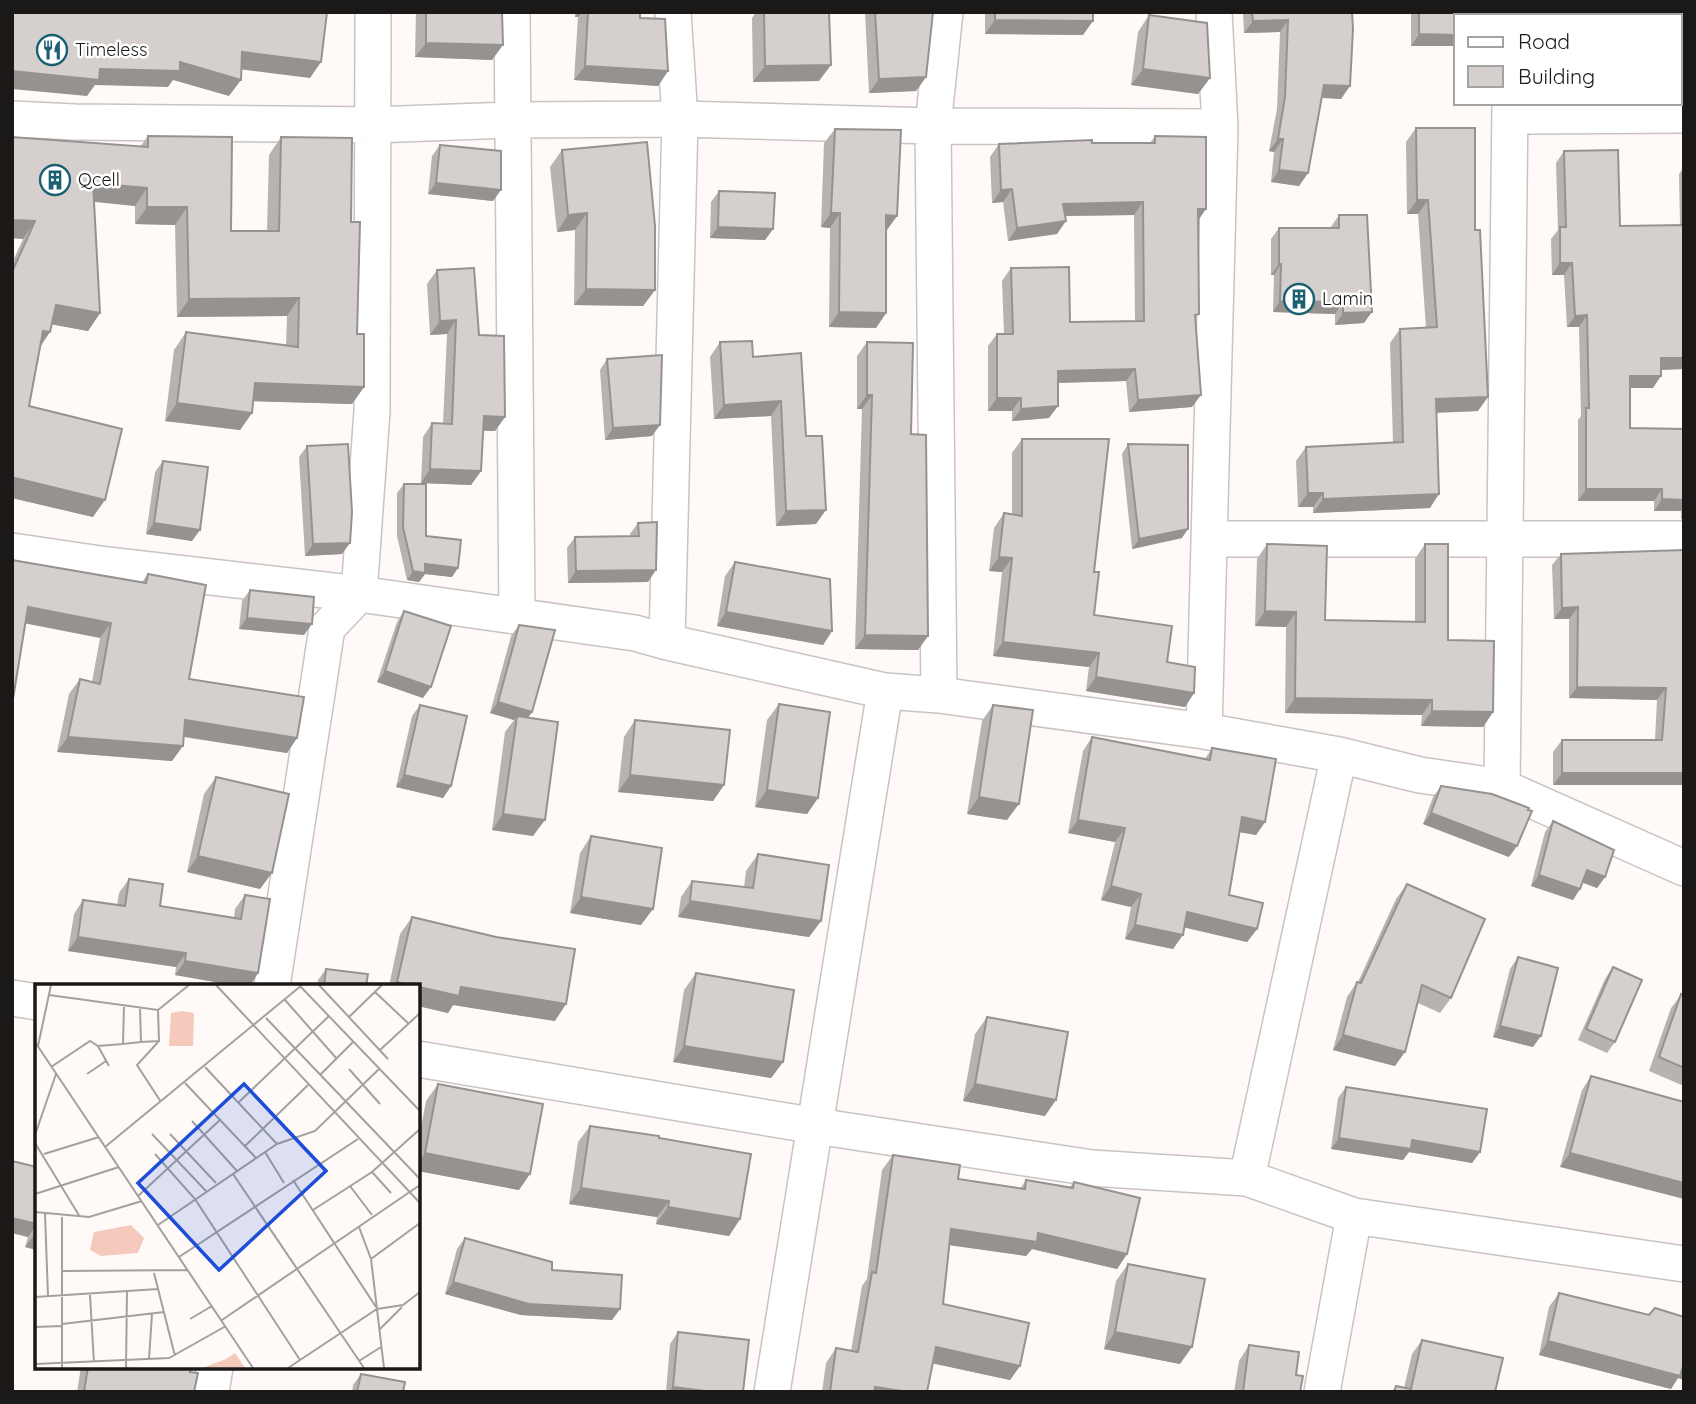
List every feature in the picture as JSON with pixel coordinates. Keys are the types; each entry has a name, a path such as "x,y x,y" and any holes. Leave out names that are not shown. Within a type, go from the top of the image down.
{"street":[{"path":"272,984 327,628 359,594 372,411 373,12"},
{"path":"512,12 517,616"},
{"path":"667,642 680,119 673,12"},
{"path":"939,695 933,126 945,12"},
{"path":"1204,731 1220,127 1214,12"},
{"path":"1502,787 1510,110 1684,116"},
{"path":"12,119 373,125 513,120 680,119 933,126 1220,127"},
{"path":"1209,539 1684,539"},
{"path":"12,551 107,565 359,594 635,633 885,691 939,695 1204,731 1339,755 1420,775 1502,787 1684,868"},
{"path":"772,1392 885,691"},
{"path":"1247,1178 1339,755"},
{"path":"12,998 35,1002"},
{"path":"420,1059 816,1126 1092,1168 1247,1178 1354,1216 1684,1264"},
{"path":"1322,1392 1354,1216"},
{"path":"211,1392 215,1369"}],"building":[{"path":"12,12 327,12 321,62 242,52 241,80 180,62 180,71 100,69 99,80 12,71"},
{"path":"426,12 502,12 503,45 426,43"},
{"path":"588,12 640,12 640,18 665,19 668,71 585,66"},
{"path":"764,12 829,12 831,65 765,66"},
{"path":"875,12 933,12 926,77 879,79"},
{"path":"995,12 1093,12 1093,21 995,20"},
{"path":"1252,12 1352,12 1350,86 1324,85 1308,173 1279,170 1283,139 1278,139 1285,97 1288,20 1253,21"},
{"path":"1419,12 1499,12 1454,14 1454,35 1419,34"},
{"path":"1684,12 1684,78 1682,14 1570,14"},
{"path":"1149,15 1207,23 1210,78 1143,69"},
{"path":"1416,128 1475,128 1475,230 1480,230 1488,397 1436,399 1439,494 1323,499 1323,493 1308,493 1306,447 1403,442 1400,329 1437,327 1428,200 1417,200"},
{"path":"835,129 901,130 897,216 886,215 886,313 839,312 840,213 831,213"},
{"path":"148,136 232,137 231,231 279,231 281,137 352,138 351,222 360,222 357,334 364,334 364,387 255,383 252,413 177,403 186,332 298,347 299,298 189,299 187,207 147,207 147,188 93,183 100,313 56,305 50,332 43,331 29,406 122,429 105,500 15,478 12,492 12,272 35,221 12,220 12,137 148,147"},
{"path":"1155,136 1206,137 1206,209 1198,209 1199,314 1195,315 1201,395 1138,400 1135,369 1058,371 1058,406 1021,409 1021,398 997,398 997,334 1013,334 1011,268 1069,267 1070,322 1144,321 1143,202 1063,204 1066,221 1017,228 1012,189 1001,190 999,144 1092,140 1092,143 1155,143"},
{"path":"647,142 655,226 655,290 586,289 587,213 568,215 562,150"},
{"path":"440,145 501,151 501,190 436,183"},
{"path":"1618,150 1620,226 1684,225 1684,358 1661,358 1661,376 1630,376 1630,428 1684,429 1684,500 1662,499 1662,489 1586,489 1586,408 1589,408 1587,315 1575,316 1572,263 1560,263 1560,227 1566,227 1564,151"},
{"path":"719,191 775,193 773,229 718,227"},
{"path":"1339,215 1367,215 1372,312 1343,313 1343,302 1280,301 1279,228 1339,228"},
{"path":"474,268 479,335 504,336 505,417 484,416 481,471 430,469 432,423 452,424 456,320 440,321 437,270"},
{"path":"752,341 753,357 801,353 806,436 822,436 826,510 786,511 781,401 724,405 720,342"},
{"path":"867,342 913,343 911,434 926,435 928,636 865,635 872,395 867,395"},
{"path":"662,355 660,425 613,428 607,359"},
{"path":"1022,439 1109,439 1094,572 1099,572 1094,615 1172,626 1167,662 1195,667 1194,693 1096,677 1099,653 1003,642 1012,558 999,557 1004,513 1022,516"},
{"path":"348,444 352,512 350,543 313,544 307,446"},
{"path":"1128,444 1188,445 1188,529 1139,539"},
{"path":"163,461 208,467 200,530 154,523"},
{"path":"404,484 426,484 426,536 461,540 458,568 425,564 425,573 413,571 403,527"},
{"path":"657,522 656,570 576,571 575,537 639,536 638,523"},
{"path":"1267,544 1327,546 1325,620 1425,622 1425,544 1448,544 1448,640 1494,641 1493,712 1432,711 1432,700 1295,698 1296,612 1265,611"},
{"path":"1684,550 1684,773 1562,773 1562,740 1662,740 1666,688 1577,687 1578,607 1562,608 1561,554"},
{"path":"12,560 146,583 148,574 206,585 189,679 304,697 297,738 185,720 183,746 68,737 80,679 100,684 111,623 28,607 12,705"},
{"path":"735,562 830,579 832,631 726,612"},
{"path":"250,590 314,597 312,624 247,618"},
{"path":"404,611 451,626 431,687 385,671"},
{"path":"519,625 555,630 532,712 498,702"},
{"path":"779,704 830,712 818,798 767,790"},
{"path":"420,705 467,716 451,786 404,775"},
{"path":"993,705 1033,710 1019,804 979,797"},
{"path":"517,716 558,722 545,820 503,814"},
{"path":"635,720 730,730 724,785 630,775"},
{"path":"1092,737 1210,760 1212,748 1276,759 1265,822 1242,817 1229,895 1263,903 1257,929 1187,912 1183,935 1135,925 1141,894 1111,886 1125,828 1078,820"},
{"path":"216,777 289,794 272,873 198,856"},
{"path":"1441,786 1492,794 1529,808 1528,810 1532,811 1517,846 1431,813"},
{"path":"1553,821 1614,850 1605,877 1587,870 1580,889 1539,875"},
{"path":"591,836 662,848 653,909 581,897"},
{"path":"758,854 829,865 821,921 690,901 692,881 753,888"},
{"path":"129,879 163,884 160,906 241,919 245,895 270,899 258,973 185,961 186,953 78,937 83,900 125,906"},
{"path":"1407,884 1485,919 1451,998 1422,985 1405,1052 1343,1035 1357,982 1361,983"},
{"path":"412,917 496,937 575,949 566,1004 461,987 459,996 420,987 420,984 397,982"},
{"path":"1518,957 1558,968 1541,1036 1500,1026"},
{"path":"1613,967 1642,980 1615,1042 1586,1029"},
{"path":"326,969 368,974 366,984 324,984"},
{"path":"696,973 794,990 783,1062 684,1046"},
{"path":"1681,994 1684,995 1684,1068 1659,1057"},
{"path":"987,1017 1068,1032 1056,1100 975,1084"},
{"path":"1591,1076 1684,1102 1684,1183 1570,1153"},
{"path":"438,1084 543,1104 530,1174 425,1153"},
{"path":"1346,1087 1487,1109 1480,1152 1412,1140 1411,1149 1339,1138"},
{"path":"590,1126 751,1154 740,1219 668,1207 669,1201 581,1188"},
{"path":"893,1155 960,1165 958,1179 1025,1189 1026,1180 1073,1188 1074,1182 1140,1198 1127,1254 1038,1233 1037,1242 951,1229 943,1304 1029,1323 1020,1366 936,1347 927,1392 875,1387 874,1392 830,1392 836,1348 858,1352 872,1272 876,1273"},
{"path":"12,1161 35,1167 35,1224 12,1218"},
{"path":"465,1238 552,1262 552,1270 622,1275 620,1309 529,1304 453,1282"},
{"path":"1128,1264 1205,1279 1192,1347 1115,1332"},
{"path":"1559,1293 1649,1315 1655,1308 1684,1317 1684,1363 1680,1376 1548,1341"},
{"path":"678,1332 749,1340 743,1392 673,1387"},
{"path":"1422,1340 1503,1358 1495,1392 1394,1392 1396,1386 1411,1389"},
{"path":"1249,1345 1299,1352 1296,1375 1303,1376 1300,1392 1243,1392"},
{"path":"88,1369 190,1369 190,1372 198,1373 194,1392 84,1392"},
{"path":"361,1374 405,1382 403,1392 357,1392"}],"place":[{"name":"Timeless","path":"52,50"},
{"name":"Qcell","path":"55,180"},
{"name":"Lamin","path":"1299,299"}]}
